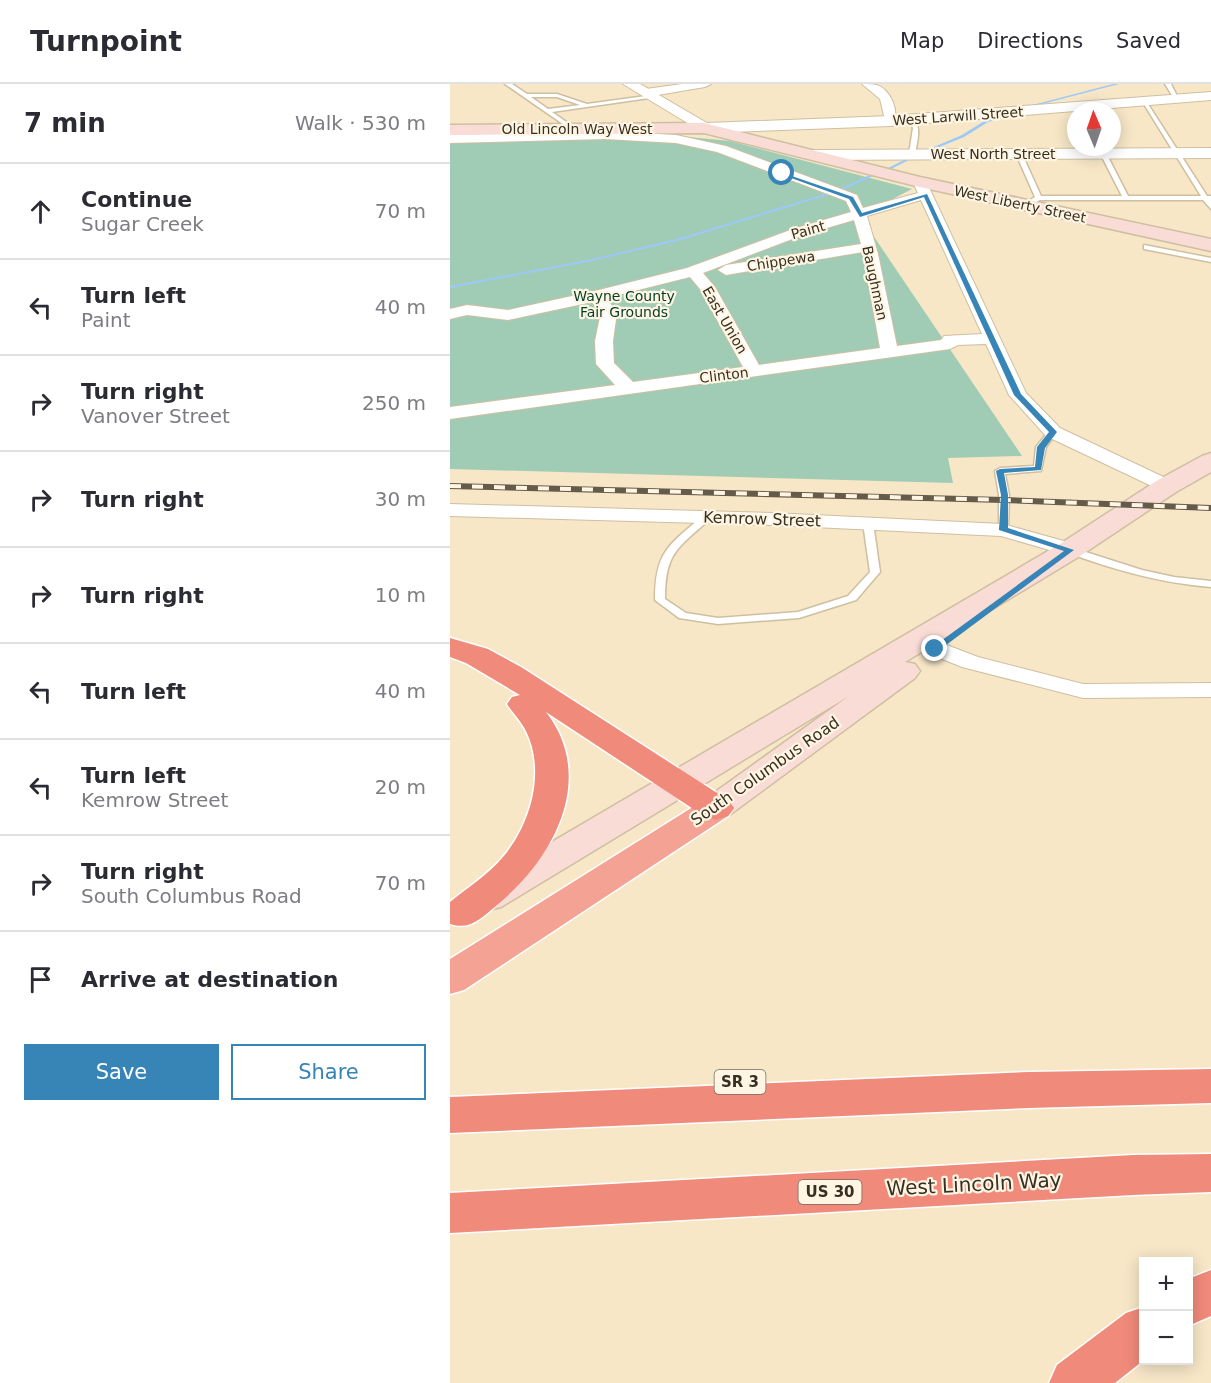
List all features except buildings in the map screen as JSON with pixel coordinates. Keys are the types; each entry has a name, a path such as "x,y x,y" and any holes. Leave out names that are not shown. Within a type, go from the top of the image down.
{"highway":[{"path":"450,647 496,665 669,789"},
{"path":"450,664 495,686 707,813"},
{"path":"455,917 516,866 531,844 547,809 552,768 549,748 542,730 522,704"},
{"name":"South Columbus Road","path":"450,979 707,813"},
{"name":"SR 3","path":"450,1094 886,1076 1029,1090"},
{"path":"450,1115 1029,1090 1211,1086"},
{"name":"West Lincoln Way","path":"450,1213 1211,1173"},
{"path":"1193,1301 1211,1292"},
{"path":"1075,1383 1139,1333"}],"main road":[{"name":"Old Lincoln Way West","path":"450,130 511,134 573,129 704,128"},
{"name":"West Liberty Street","path":"704,128 812,155 922,188 1032,202 1211,245"},
{"name":"South Columbus Road","path":"707,813 927,645 1167,486 1211,461"},
{"name":"South Columbus Road","path":"455,917 669,789 927,645"}],"street":[{"name":"West Liberty Street","path":"630,84 704,128"},
{"path":"649,95 705,84"},
{"path":"868,84 879,90 888,101 890,121"},
{"name":"West Larwill Street","path":"704,128 913,120 1211,96"},
{"path":"450,140 511,134 626,135 700,143 721,148 852,198 860,215"},
{"path":"450,148 511,134"},
{"name":"West North Street","path":"812,155 1067,153"},
{"name":"West North Street","path":"1121,153 1211,153"},
{"path":"922,188 1017,395 1053,432 1167,486"},
{"name":"Paint","path":"693,271 798,231 860,215 922,188"},
{"name":"Baughman","path":"860,215 890,352"},
{"name":"Chippewa","path":"693,271 710,272 868,248"},
{"path":"450,314 467,310 508,315 596,296 693,271"},
{"name":"East Union","path":"693,271 707,287 754,370"},
{"path":"596,296 609,312 604,341 605,364 627,387"},
{"name":"Clinton","path":"450,413 950,344 950,340 993,339"},
{"name":"Kemrow Street","path":"450,510 707,517 1004,530 1070,550"},
{"path":"927,645 970,662 1083,691 1211,690"}],"lane":[{"path":"508,84 573,129"},
{"path":"1168,84 1177,99"},
{"path":"526,96 550,94 566,96 586,106"},
{"path":"548,111 649,95"},
{"path":"1144,102 1175,153 1208,198 1211,207"},
{"path":"912,154 916,128 913,120"},
{"path":"1018,154 1032,202 1126,198 1208,198"},
{"path":"1105,156 1126,198"},
{"path":"1162,235 1147,247 1211,260"},
{"path":"1004,530 1005,495 1000,471 1038,469 1041,447 1053,432"},
{"path":"707,517 666,553 659,573 660,600 683,616 718,621 799,615 852,598 875,572 868,523"},
{"path":"1070,550 1120,569 1155,578 1211,584"}],"green space":[{"name":"Wayne County Fair Grounds","path":"657,134 730,141 912,189 860,216 1022,456 948,458 953,483 450,469 450,135"}],"waterway":[{"path":"1027,107 1117,84"},
{"path":"931,149 963,136 987,121 1011,114"},
{"path":"888,169 913,157"},
{"path":"841,189 873,175"},
{"path":"450,287 592,260 681,239 826,195"}],"railway":[{"path":"450,486 1004,500 1211,508"}],"route":[{"path":"782,173 852,198 860,215 925,195 1017,395 1053,432 1041,447 1038,469 1000,471 1005,495 1004,530 1070,550 935,649"}]}
